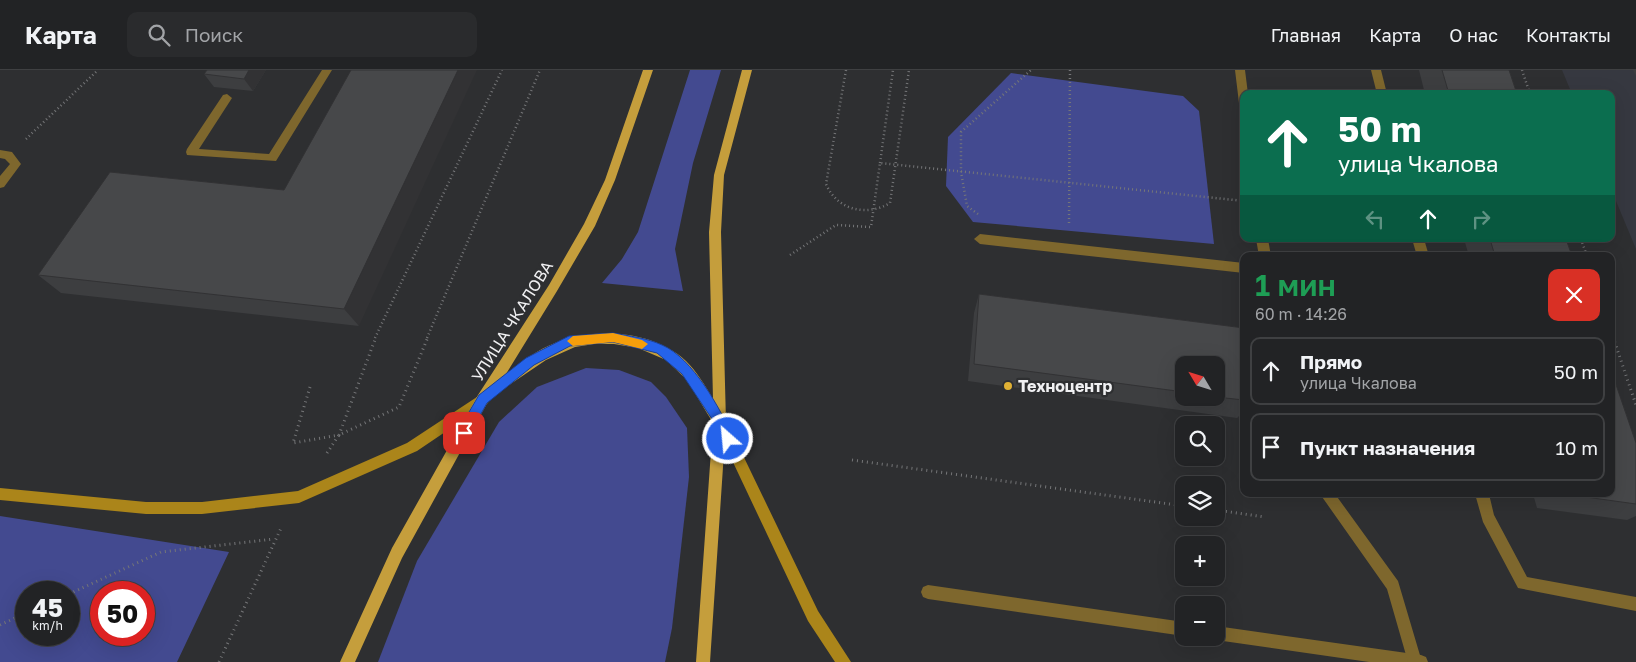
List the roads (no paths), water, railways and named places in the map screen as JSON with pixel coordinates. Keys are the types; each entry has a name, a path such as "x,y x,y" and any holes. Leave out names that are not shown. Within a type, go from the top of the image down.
{"main road":[{"name":"УЛИЦА ЧКАЛОВА","path":"346,662 397,553 483,399 554,288 589,226 610,180 648,70"},
{"path":"703,662 720,422 714,232 719,175 747,70"},
{"path":"0,494 165,508 202,508 299,497 412,447 483,399 530,362 569,341 613,337 660,349 686,370 720,422 812,616 844,662"}],"street":[{"path":"227,98 191,152 272,158 327,70"},
{"path":"1240,70 1242,90"},
{"path":"1376,70 1381,90"},
{"path":"0,184 16,164 4,155"},
{"path":"980,239 1240,268"},
{"path":"1225,634 1418,662 1393,586 1329,497"},
{"path":"1483,497 1488,518 1523,584 1636,604"},
{"path":"928,592 1175,627"}],"place":[{"name":"Техноцентр","path":"1008,386"}]}
